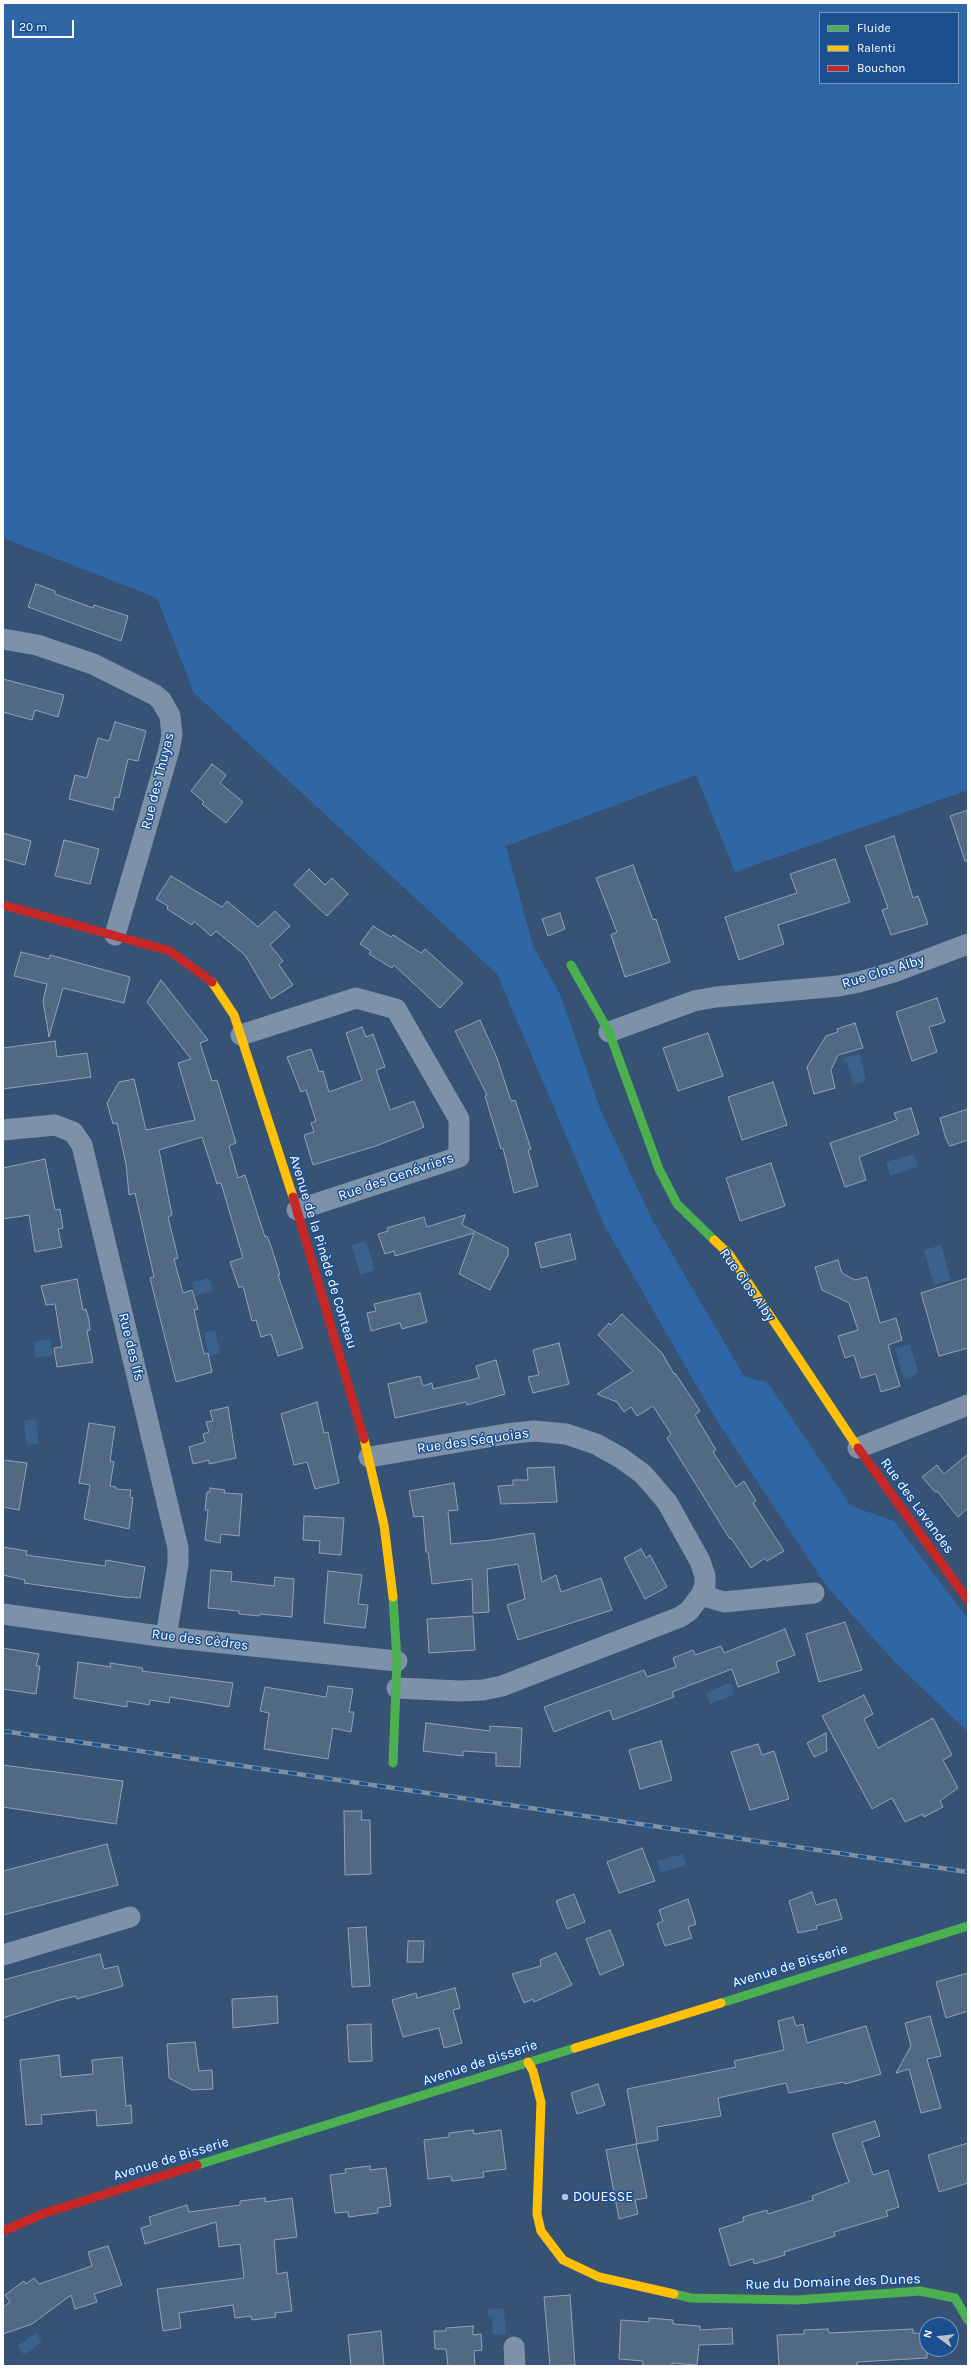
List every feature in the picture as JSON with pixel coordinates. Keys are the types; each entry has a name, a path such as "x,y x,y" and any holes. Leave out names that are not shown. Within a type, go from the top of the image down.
{"street":[{"name":"Rue des Thuyas","path":"3,640 37,645 93,664 155,695 161,700 170,716 172,735 169,750 115,935"},
{"name":"Avenue de la Pinède de Conteau","path":"3,905 170,951 201,971 218,988 226,1001 241,1035 297,1210 369,1457 390,1565 398,1688 393,1763"},
{"name":"Rue Clos Alby","path":"609,1032 694,1001 716,997 839,986 858,982 894,972 968,944"},
{"name":"Rue Clos Alby","path":"571,966 609,1032 652,1149 671,1193 684,1213 729,1254 858,1448"},
{"name":"Rue des Genévriers","path":"241,1035 356,998 396,1009 459,1119 459,1157 297,1210"},
{"name":"Rue des Ifs","path":"3,1130 55,1125 73,1132 82,1145 178,1548 178,1564 166,1637"},
{"path":"858,1448 968,1405"},
{"name":"Rue des Séquoias","path":"369,1457 534,1431 566,1434 596,1444 621,1458 643,1474 667,1502 700,1561 705,1576 705,1586 701,1595 690,1611 680,1617 502,1686 483,1690 460,1691 398,1688"},
{"name":"Rue des Lavandes","path":"858,1448 968,1600"},
{"path":"701,1595 724,1602 814,1592"},
{"name":"Rue des Cèdres","path":"3,1614 166,1637 397,1661"},
{"path":"3,1955 130,1917"},
{"name":"Avenue de Bisserie","path":"3,2231 44,2213 968,1926"},
{"name":"Rue du Domaine des Dunes","path":"528,2062 533,2071 541,2102 538,2214 541,2230 564,2260 599,2277 691,2298 797,2300 920,2291 955,2298 968,2320"}],"shaded area":[{"path":"3,3 968,3 968,790 735,872 696,775 506,846 533,946 560,994 601,1111 653,1221 744,1376 768,1383 851,1506 894,1521 968,1619 968,1732 894,1661 827,1587 714,1416 604,1225 497,974 194,693 157,598 3,538"},
{"path":"860,1054 866,1081 853,1084 847,1062 844,1062 844,1058"},
{"path":"914,1154 918,1167 890,1176 886,1162"},
{"path":"366,1241 375,1270 360,1275 352,1245"},
{"path":"941,1245 951,1280 934,1285 924,1250"},
{"path":"209,1278 213,1291 195,1296 192,1282"},
{"path":"215,1330 220,1353 209,1356 204,1333"},
{"path":"50,1339 53,1355 36,1358 33,1342"},
{"path":"910,1344 918,1372 910,1379 903,1377 895,1348"},
{"path":"36,1419 39,1444 27,1445 24,1421"},
{"path":"729,1683 734,1687 733,1695 710,1704 706,1693"},
{"path":"683,1854 686,1865 660,1873 657,1861"},
{"path":"504,2308 506,2334 493,2334 492,2318 487,2316 488,2310"},
{"path":"36,2333 42,2342 24,2355 17,2346"}],"building":[{"path":"36,584 55,591 55,594 93,608 94,605 128,616 121,641 28,607"},
{"path":"3,679 64,695 58,717 35,710 32,720 3,712"},
{"path":"115,722 146,731 138,761 128,759 119,798 115,797 113,810 69,799 75,775 87,778 98,738 109,741"},
{"path":"212,764 226,775 220,783 243,802 226,823 202,804 204,802 191,791"},
{"path":"968,810 968,861 965,861 950,816"},
{"path":"3,833 31,841 25,865 3,859"},
{"path":"894,836 913,898 918,896 928,924 891,935 882,910 888,908 865,846"},
{"path":"64,840 99,849 90,884 55,876"},
{"path":"835,859 850,902 778,925 784,944 739,960 725,917 797,893 790,874"},
{"path":"633,865 653,920 656,919 670,962 625,977 611,935 617,932 596,878"},
{"path":"309,869 325,885 332,878 348,894 327,916 294,885"},
{"path":"171,876 222,907 227,901 258,927 275,911 290,926 270,945 283,961 279,965 293,985 271,999 245,955 216,931 211,936 194,921 192,925 167,909 168,906 156,899"},
{"path":"560,913 565,929 548,936 542,919"},
{"path":"373,926 391,937 393,935 421,953 425,949 463,983 440,1008 394,965 392,968 369,954 371,951 360,944"},
{"path":"21,952 49,959 50,955 130,977 124,1003 63,988 49,1037 43,1001 47,984 14,976"},
{"path":"161,980 208,1040 200,1043 212,1081 217,1080 236,1143 229,1146 238,1178 245,1175 265,1237 267,1236 272,1249 280,1275 278,1275 303,1348 278,1356 271,1334 261,1337 256,1320 252,1321 243,1286 239,1288 230,1262 243,1258 221,1183 217,1184 202,1137 159,1150 172,1215 168,1217 178,1258 174,1259 183,1293 192,1290 198,1309 194,1310 204,1354 208,1353 212,1372 176,1382 150,1278 154,1277 135,1193 129,1195 126,1164 117,1123 113,1124 107,1103 119,1082 134,1079 146,1130 195,1120 178,1063 191,1059 147,1002"},
{"path":"937,998 945,1022 929,1027 937,1052 912,1061 896,1012"},
{"path":"480,1020 497,1058 511,1101 515,1100 531,1149 528,1150 538,1186 514,1193 503,1148 501,1149 485,1096 487,1095 455,1031"},
{"path":"855,1023 863,1048 838,1055 831,1070 835,1088 814,1094 807,1067 826,1036 838,1032 837,1029"},
{"path":"362,1027 366,1037 373,1034 385,1067 376,1070 390,1110 414,1101 424,1127 376,1146 313,1165 304,1135 314,1132 311,1123 316,1121 306,1090 301,1092 287,1057 311,1049 319,1072 323,1071 329,1092 362,1080 346,1033"},
{"path":"708,1033 723,1076 678,1091 663,1048"},
{"path":"55,1041 57,1057 87,1053 91,1077 3,1089 3,1048"},
{"path":"773,1082 787,1125 742,1140 728,1097"},
{"path":"911,1108 919,1134 859,1157 866,1180 845,1187 830,1143 897,1120 894,1113"},
{"path":"968,1109 968,1140 950,1146 946,1139 940,1118"},
{"path":"45,1159 55,1210 60,1209 63,1228 58,1229 62,1247 35,1252 29,1215 3,1219 3,1168"},
{"path":"771,1163 785,1206 740,1221 726,1178"},
{"path":"465,1215 462,1225 508,1248 508,1255 490,1290 459,1274 474,1233 395,1256 394,1251 385,1254 378,1234 388,1231 387,1228 424,1217 427,1227"},
{"path":"570,1234 576,1259 541,1268 535,1243"},
{"path":"838,1260 842,1273 855,1280 867,1277 880,1323 896,1318 902,1340 888,1345 900,1386 881,1392 876,1374 861,1378 854,1355 845,1358 838,1336 858,1330 849,1303 822,1290 815,1267"},
{"path":"968,1278 968,1348 939,1356 921,1293"},
{"path":"77,1279 83,1310 86,1309 89,1320 90,1330 87,1331 93,1362 57,1367 54,1348 62,1347 55,1304 46,1305 41,1286"},
{"path":"420,1293 427,1322 402,1329 400,1323 371,1331 367,1313 376,1311 374,1304"},
{"path":"622,1314 662,1353 674,1374 675,1373 700,1411 695,1415 716,1450 713,1452 736,1487 744,1481 756,1501 753,1503 784,1551 767,1561 765,1558 751,1568 731,1538 730,1539 667,1438 671,1434 653,1406 637,1416 631,1407 624,1412 617,1402 597,1394 633,1371 598,1335 609,1323 611,1325"},
{"path":"559,1343 569,1384 533,1393 528,1377 539,1375 533,1350"},
{"path":"496,1360 505,1394 467,1405 466,1402 395,1418 388,1384 420,1376 423,1386 432,1383 433,1389 479,1378 476,1366"},
{"path":"317,1402 324,1433 328,1432 339,1483 315,1489 307,1462 294,1465 281,1414"},
{"path":"228,1407 236,1458 209,1464 209,1460 193,1464 189,1447 205,1442 203,1434 209,1432 206,1422 213,1421 210,1411"},
{"path":"89,1423 115,1427 110,1461 114,1462 110,1486 116,1487 116,1489 131,1490 130,1497 133,1498 129,1529 84,1519 90,1485 79,1483"},
{"path":"968,1454 968,1508 958,1517 937,1491 935,1492 922,1477 937,1465 944,1474"},
{"path":"3,1460 27,1463 19,1510 3,1507"},
{"path":"554,1467 557,1502 501,1504 498,1486 513,1485 513,1480 528,1480 527,1468"},
{"path":"454,1483 458,1510 448,1511 451,1544 492,1540 534,1533 542,1582 556,1575 561,1592 601,1578 612,1610 518,1640 507,1605 525,1599 518,1564 487,1569 489,1612 473,1613 472,1579 432,1584 428,1552 426,1552 423,1516 414,1517 409,1491"},
{"path":"210,1488 225,1490 224,1493 242,1494 239,1536 221,1534 220,1543 205,1540 208,1510 205,1510 207,1492 210,1492"},
{"path":"304,1516 344,1518 341,1555 319,1553 320,1541 303,1540"},
{"path":"3,1547 27,1551 26,1555 105,1566 106,1560 145,1567 140,1598 130,1598 24,1583 25,1580 3,1575"},
{"path":"641,1549 646,1558 650,1555 667,1587 645,1599 624,1558"},
{"path":"211,1570 232,1572 231,1581 274,1586 275,1577 294,1579 292,1617 239,1614 239,1611 208,1608"},
{"path":"328,1571 362,1575 358,1604 368,1605 365,1628 324,1623"},
{"path":"473,1616 475,1650 429,1653 427,1619"},
{"path":"845,1622 862,1670 819,1682 806,1634"},
{"path":"785,1629 795,1655 776,1662 779,1672 738,1687 732,1669 672,1692 674,1697 613,1720 610,1710 554,1732 544,1707 644,1670 647,1677 676,1667 673,1658 693,1650 695,1655 721,1646 724,1653"},
{"path":"3,1648 39,1654 36,1666 40,1666 36,1694 3,1689"},
{"path":"78,1662 111,1667 110,1663 143,1668 142,1671 233,1683 229,1707 170,1697 169,1703 150,1700 149,1705 127,1701 127,1707 74,1698"},
{"path":"328,1686 353,1689 349,1712 354,1712 351,1732 333,1728 328,1759 264,1749 269,1713 260,1711 265,1687 326,1697"},
{"path":"864,1695 873,1714 864,1719 878,1748 933,1718 952,1755 943,1760 958,1788 940,1801 943,1807 924,1817 923,1814 905,1822 892,1798 872,1809 822,1716"},
{"path":"426,1723 490,1731 490,1726 522,1728 520,1767 496,1766 496,1753 463,1751 463,1756 423,1751"},
{"path":"826,1733 827,1751 814,1757 807,1743"},
{"path":"661,1741 672,1780 640,1789 629,1750"},
{"path":"758,1744 762,1755 774,1751 789,1799 750,1810 731,1752"},
{"path":"3,1765 123,1781 116,1824 3,1807"},
{"path":"344,1811 362,1811 361,1820 370,1820 371,1874 345,1875"},
{"path":"107,1844 118,1885 3,1915 3,1871"},
{"path":"642,1848 655,1881 619,1893 607,1862"},
{"path":"812,1892 816,1905 836,1899 842,1919 816,1926 817,1929 798,1933 789,1901"},
{"path":"574,1894 585,1922 567,1929 556,1901"},
{"path":"688,1899 696,1924 688,1927 692,1938 665,1946 657,1924 663,1921 659,1910"},
{"path":"366,1927 370,1986 352,1987 348,1928"},
{"path":"610,1930 624,1965 600,1975 586,1939"},
{"path":"408,1941 424,1941 423,1962 407,1962"},
{"path":"556,1953 572,1985 534,2002 533,1999 524,2003 512,1974 541,1966 540,1960"},
{"path":"100,1954 104,1969 118,1966 123,1986 77,1999 76,1996 56,2001 3,2018 3,1980"},
{"path":"968,1973 968,2011 946,2018 936,1982"},
{"path":"455,1988 460,2008 453,2010 462,2043 444,2048 439,2028 403,2037 392,2000 416,1993 417,1998"},
{"path":"277,1996 278,2023 233,2028 232,1999"},
{"path":"930,2016 941,2056 927,2059 941,2108 921,2113 909,2069 896,2073 911,2046 905,2023"},
{"path":"793,2017 796,2026 803,2024 807,2043 866,2026 881,2074 845,2084 844,2082 789,2093 786,2083 718,2098 721,2116 657,2127 658,2140 637,2144 627,2089 736,2067 734,2061 784,2050 778,2021"},
{"path":"371,2024 372,2061 349,2062 347,2025"},
{"path":"195,2042 199,2071 212,2070 213,2089 192,2090 169,2078 167,2044"},
{"path":"59,2055 61,2077 93,2074 92,2060 122,2057 126,2106 131,2105 132,2123 97,2126 96,2110 41,2115 42,2124 26,2125 20,2060"},
{"path":"598,2084 605,2105 577,2114 571,2093"},
{"path":"875,2121 880,2136 862,2142 873,2175 888,2170 899,2207 886,2211 888,2216 834,2232 835,2236 784,2252 785,2255 754,2264 753,2259 730,2266 719,2229 744,2221 743,2217 767,2210 768,2214 813,2200 812,2196 849,2182 832,2134"},
{"path":"473,2130 474,2134 501,2130 506,2169 483,2172 484,2177 452,2181 451,2176 428,2179 424,2140 449,2137 449,2133"},
{"path":"968,2143 968,2183 939,2192 928,2155"},
{"path":"636,2144 647,2198 635,2200 638,2214 619,2219 606,2150"},
{"path":"370,2166 370,2170 386,2168 391,2206 378,2208 378,2213 349,2217 348,2212 335,2213 330,2175 346,2173 345,2169"},
{"path":"265,2198 265,2202 292,2198 297,2237 274,2240 277,2274 287,2272 292,2311 275,2313 276,2317 252,2320 251,2316 235,2318 233,2305 179,2313 181,2328 163,2331 157,2289 244,2278 240,2244 219,2247 216,2222 145,2244 141,2228 151,2225 149,2217 187,2205 189,2212 240,2205 240,2201"},
{"path":"108,2246 122,2285 94,2294 97,2302 75,2309 71,2295 32,2324 3,2334 3,2307 10,2302 5,2295 24,2281 26,2284 34,2278 39,2284 92,2266 88,2252"},
{"path":"570,2295 575,2365 550,2366 544,2297"},
{"path":"649,2318 673,2320 673,2324 700,2326 700,2330 732,2328 733,2344 699,2345 697,2365 672,2363 672,2366 643,2366 643,2361 619,2359 621,2320 649,2322"},
{"path":"473,2326 473,2335 481,2334 482,2350 474,2351 475,2366 448,2366 446,2349 435,2349 434,2331 446,2331 446,2328"},
{"path":"828,2329 829,2333 913,2329 913,2333 919,2333 919,2357 927,2358 857,2362 857,2366 779,2366 777,2335 804,2334 804,2330"},
{"path":"381,2331 384,2366 351,2366 348,2335"}],"railway":[{"path":"3,1731 968,1872"}],"traffic: fast":[{"path":"571,965 609,1032 659,1169 677,1204 714,1240"},
{"path":"393,1597 397,1661 393,1763"},
{"path":"721,2003 968,1926"},
{"path":"197,2165 575,2048"},
{"path":"674,2294 691,2298 797,2300 920,2291 955,2298 968,2320"}],"traffic: slow":[{"path":"212,982 234,1015 293,1197"},
{"path":"714,1240 729,1254 858,1448"},
{"path":"364,1439 384,1525 393,1597"},
{"path":"575,2048 721,2003"},
{"path":"528,2062 533,2071 541,2102 537,2214 541,2231 563,2260 599,2277 674,2294"}],"traffic: jam":[{"path":"3,905 170,951 212,982"},
{"path":"293,1197 364,1439"},
{"path":"858,1448 968,1600"},
{"path":"3,2231 45,2213 197,2165"}],"place":[{"name":"DOUESSE","path":"565,2197"}]}
